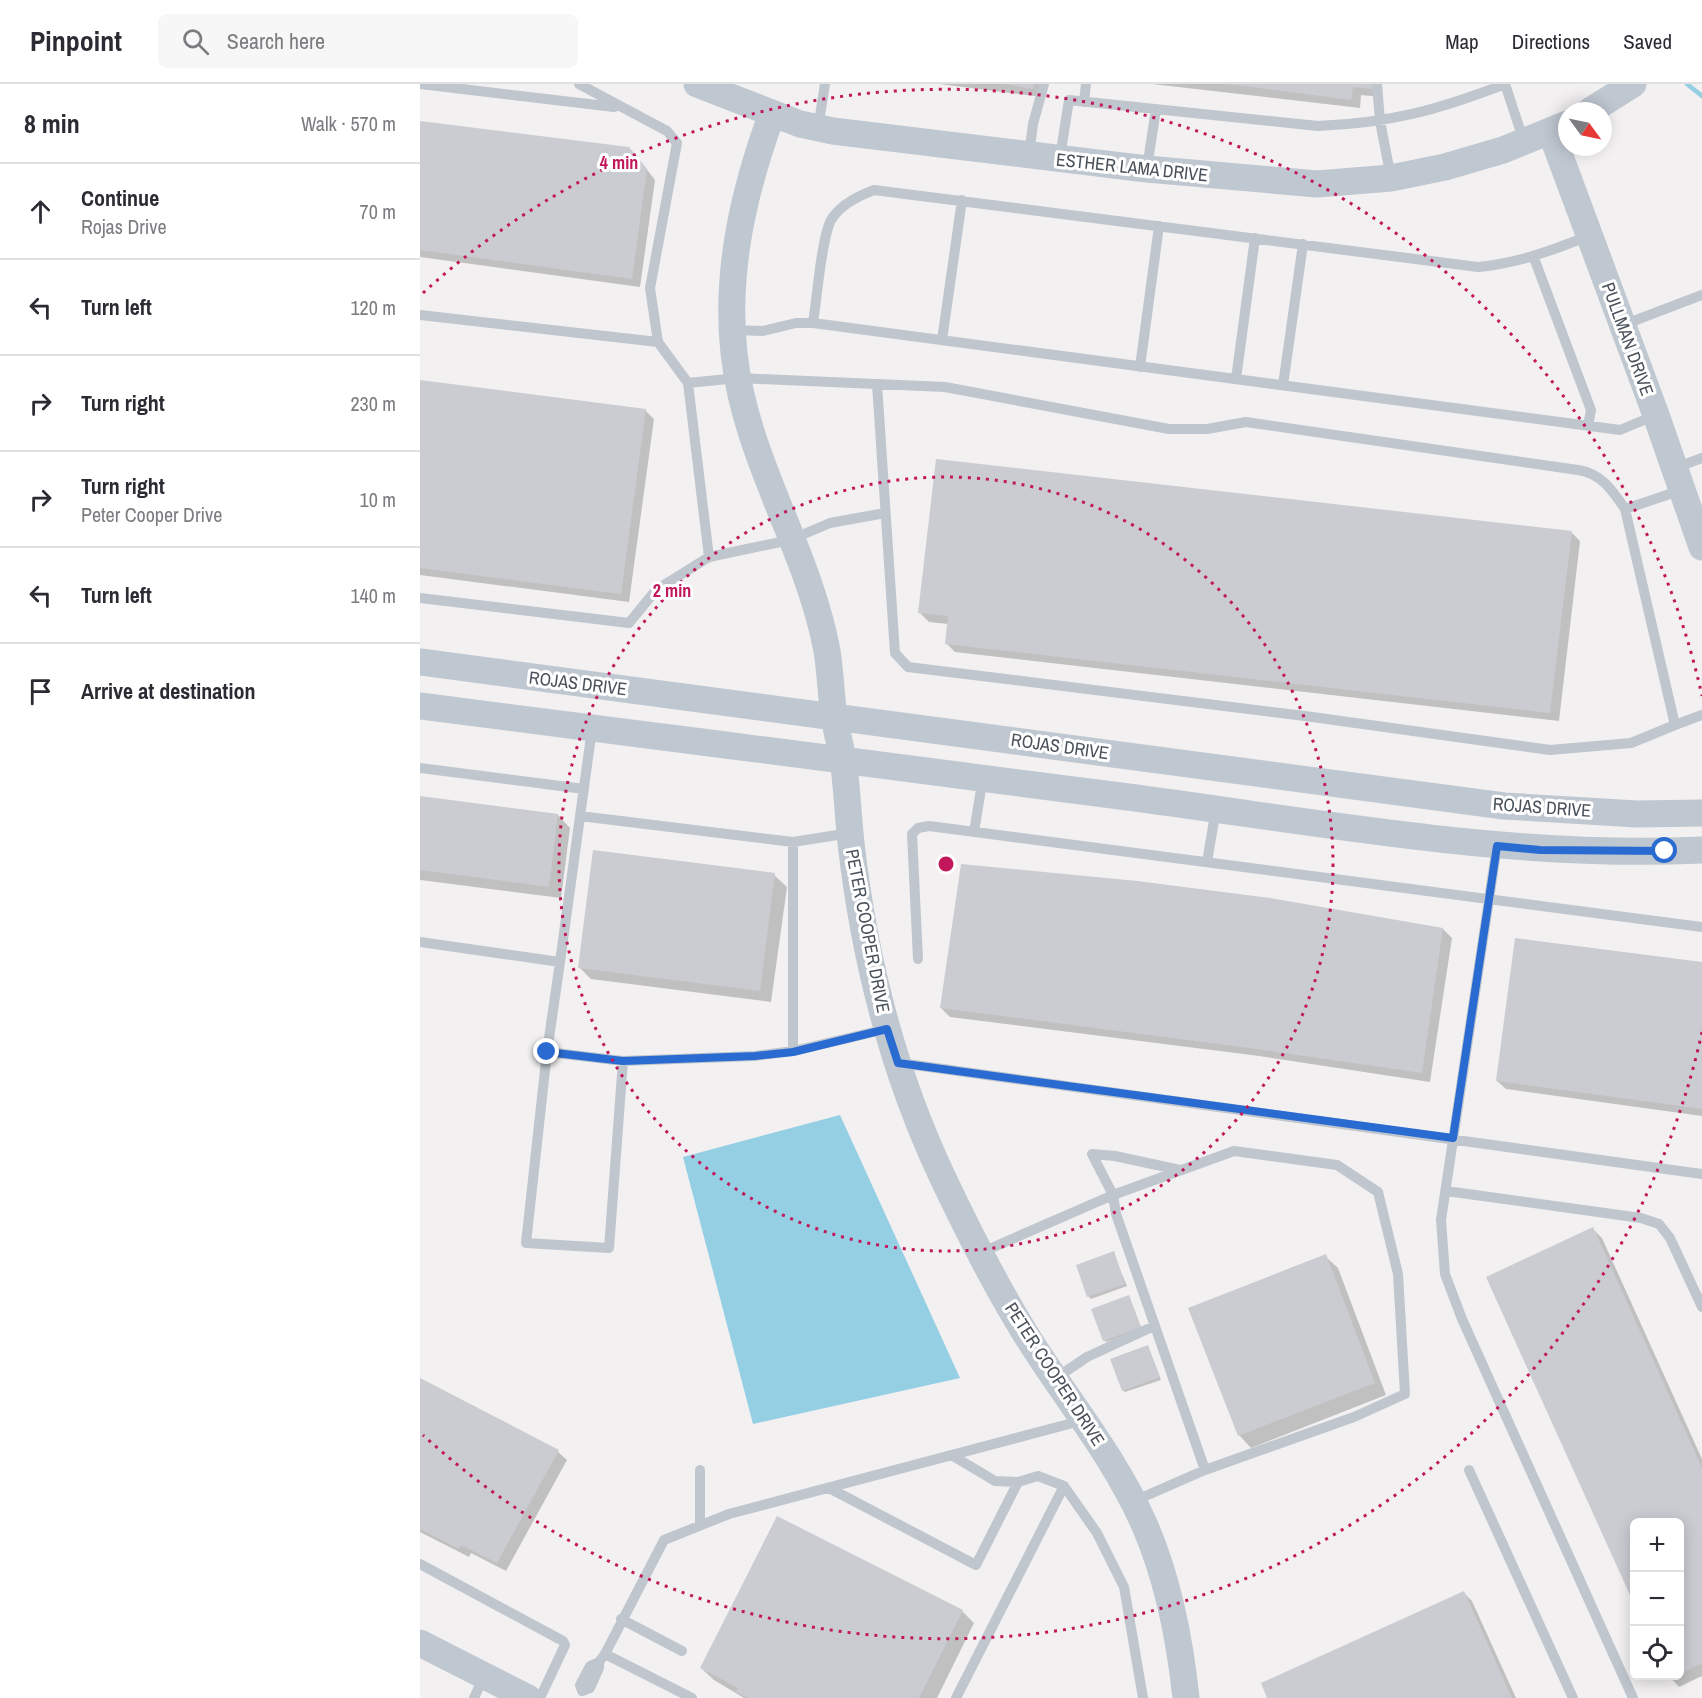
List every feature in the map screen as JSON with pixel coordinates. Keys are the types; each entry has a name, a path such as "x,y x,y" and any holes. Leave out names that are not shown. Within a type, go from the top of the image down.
{"street":[{"name":"ESTHER LAMA DRIVE","path":"697,84 772,114 818,128 1029,156 1317,184 1391,178 1445,167 1524,142 1558,128"},
{"path":"1604,102 1633,84"},
{"name":"PETER COOPER DRIVE","path":"772,114 756,158 744,203 733,285 733,330 738,378 751,438 816,606 824,640 834,716 843,758 850,833 867,944 887,1029 940,1172 980,1253 1023,1330 1122,1476 1134,1501 1157,1559 1174,1629 1186,1698"},
{"name":"PULLMAN DRIVE","path":"1567,156 1590,236 1678,479 1700,532"},
{"name":"ROJAS DRIVE","path":"420,662 1504,806 1637,814 1702,813"},
{"path":"420,706 592,729 843,758 1497,846 1609,851 1702,850"},
{"path":"420,1643 479,1687 529,1698"}],"lane":[{"path":"420,84 618,107"},
{"path":"579,84 618,107 667,131 677,143 651,288 658,342 688,382 709,556"},
{"path":"818,128 825,84"},
{"path":"1029,156 1033,124 1044,84"},
{"path":"1084,102 1086,84"},
{"path":"1377,84 1380,121 1391,178"},
{"path":"1060,159 1069,100 1317,126 1380,121 1440,109 1505,84 1524,142"},
{"path":"1147,169 1156,109"},
{"path":"813,323 828,231 841,208 862,194 874,190 1478,267 1509,264 1534,258 1590,236"},
{"path":"942,340 962,200"},
{"path":"1140,366 1159,226"},
{"path":"1236,379 1255,238"},
{"path":"1283,386 1303,244"},
{"path":"1534,258 1591,410 1588,426"},
{"path":"1623,325 1702,296"},
{"path":"420,315 658,342"},
{"path":"733,330 764,331 796,323 813,323 1620,430 1656,415"},
{"path":"688,382 738,378 945,387 1169,429 1207,429 1246,422 1588,471 1608,484 1625,509 1675,725"},
{"path":"877,384 895,653 908,667 1305,716 1550,750 1631,743 1702,715"},
{"path":"1625,509 1678,479 1702,458"},
{"path":"420,597 629,623 656,590 709,556 790,540 830,523 885,513"},
{"path":"592,729 547,1052 526,1243 609,1248 623,1061"},
{"path":"420,768 584,789"},
{"path":"974,832 984,777"},
{"path":"1207,862 1216,808"},
{"path":"580,816 793,842 850,833"},
{"path":"918,959 912,834 918,828 929,826 1702,927"},
{"path":"793,842 793,1052"},
{"path":"1497,846 1441,1220 1445,1274 1462,1318 1633,1698"},
{"path":"420,942 560,962"},
{"path":"547,1052 623,1061 755,1056 793,1052 887,1029"},
{"path":"898,1063 1702,1174"},
{"path":"980,1253 1113,1195 1234,1151 1337,1165 1378,1192 1398,1274 1405,1394 1354,1417 1205,1470 1134,1501"},
{"path":"1181,1171 1115,1156 1092,1154 1113,1195 1116,1214 1205,1470"},
{"path":"1446,1191 1641,1218 1659,1224 1670,1238 1702,1307"},
{"path":"1056,1378 1087,1357 1154,1326"},
{"path":"581,1695 580,1685 590,1666 602,1658 664,1540 729,1514 1085,1420"},
{"path":"953,1456 994,1481 1018,1482 1038,1476 1064,1486 1097,1533 1124,1587 1143,1698"},
{"path":"700,1470 700,1526"},
{"path":"1469,1470 1573,1698"},
{"path":"829,1488 976,1565 1018,1482"},
{"path":"956,1698 1064,1486"},
{"path":"420,1564 563,1641 565,1645 529,1698"},
{"path":"621,1619 682,1651"},
{"path":"602,1658 692,1698"}],"water":[{"path":"840,1115 960,1378 753,1424 683,1157"}],"building":[{"path":"1005,84 1034,84 1033,89"},
{"path":"1227,84 1373,84 1372,89 1353,87 1351,100"},
{"path":"420,121 629,147 647,169 632,279 420,250"},
{"path":"420,380 646,409 621,594 420,568"},
{"path":"936,459 1572,531 1550,713 945,644 948,616 918,613"},
{"path":"420,796 558,814 549,887 420,870"},
{"path":"593,850 775,873 760,991 578,968"},
{"path":"961,864 1137,881 1270,898 1443,928 1422,1073 940,1008"},
{"path":"1515,938 1702,962 1702,1109 1496,1081"},
{"path":"1593,1227 1702,1468 1702,1663 1684,1672 1684,1518 1630,1518 1630,1595 1486,1277"},
{"path":"1114,1251 1125,1284 1087,1297 1076,1265"},
{"path":"1326,1254 1375,1383 1238,1436 1188,1308"},
{"path":"1129,1295 1141,1327 1103,1341 1091,1309"},
{"path":"1148,1345 1160,1377 1122,1391 1110,1359"},
{"path":"420,1378 559,1450 497,1563 461,1545 459,1549 420,1529"},
{"path":"777,1516 963,1610 919,1698 748,1698 736,1692 738,1688 700,1668"},
{"path":"1464,1591 1512,1698 1267,1698 1261,1683"}],"waterway":[{"path":"1687,84 1702,96"}],"route":[{"path":"547,1052 623,1061 755,1056 793,1052 887,1029 898,1063 1453,1138 1497,846 1540,850 1665,851"}]}
